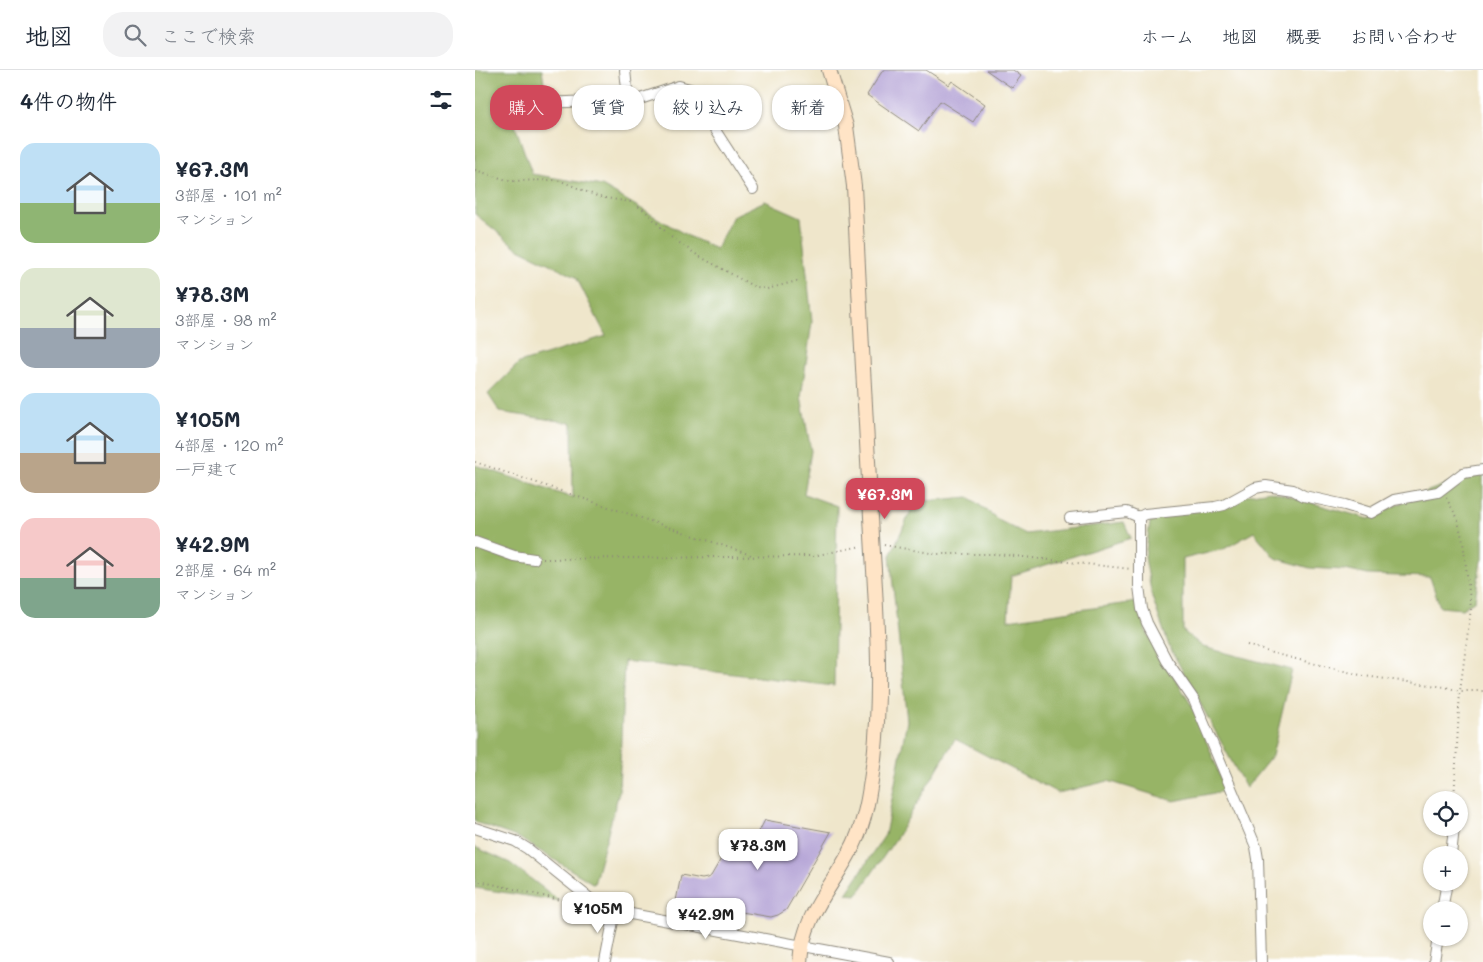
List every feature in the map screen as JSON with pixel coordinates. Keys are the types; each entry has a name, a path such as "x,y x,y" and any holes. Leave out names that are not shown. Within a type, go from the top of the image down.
{"street":[{"path":"625,70 627,85"},
{"path":"800,962 801,945 815,909 844,865 864,818 870,791 877,707 877,640 854,186 845,126 829,70"},
{"path":"644,97 679,86 693,90 713,127 753,189"},
{"path":"1070,518 1127,512 1139,517 1145,514 1215,508 1255,488 1266,486 1293,490 1304,496 1371,513 1394,500 1438,492 1463,473 1483,470"},
{"path":"1139,517 1140,598 1147,623 1167,660 1194,700 1256,847 1261,962"},
{"path":"475,542 515,556 534,559"},
{"path":"475,828 515,841 528,849 599,906 615,911 889,962"},
{"path":"605,962 615,911"},
{"path":"1433,962 1436,946"}],"path":[{"path":"475,170 510,181 561,181 599,198 631,202 644,210 671,237 697,255 753,286 767,289 801,280"},
{"path":"475,462 756,557"},
{"path":"1450,484 1445,497 1457,517 1463,542 1471,608 1461,691 1455,791"},
{"path":"534,559 813,556 857,547 885,545 936,554 997,554 1140,570"},
{"path":"1247,645 1364,676 1445,687 1461,691 1483,691"},
{"path":"475,880 590,906 599,906"}],"green space":[{"path":"475,70 542,70 544,85 490,85 490,130 517,130 532,174 602,186 688,236 716,249 733,216 765,201 801,217 812,322 801,397 811,451 804,494 837,506 834,686 624,661 619,792 594,884 519,838 475,822 475,465 573,498 572,423 500,412 488,394 519,363 606,336 576,277 517,248 475,214"},
{"path":"1483,475 1483,560 1481,561 1475,600 1462,609 1440,607 1430,577 1368,575 1345,570 1310,568 1275,558 1254,532 1224,549 1183,559 1183,631 1203,647 1292,670 1272,756 1246,788 1169,646 1152,597 1145,557 1150,522 1170,515 1270,491 1369,519 1425,492"},
{"path":"969,497 1000,521 1026,534 1124,522 1131,538 1011,576 1008,620 1136,602 1146,631 1192,706 1216,765 1224,791 1174,801 1108,781 1058,793 955,739 897,837 857,895 846,894 885,835 907,721 890,556 915,502"},
{"path":"475,847 510,863 560,901 475,888"}],"building":[{"path":"883,70 926,70 949,85 952,81 985,104 973,122 940,101 919,131 867,95"},
{"path":"986,70 1013,70 1021,76 1012,88"},
{"path":"765,820 831,832 786,910 771,917 676,901 681,875 702,879 711,876 737,831 754,841"}]}
